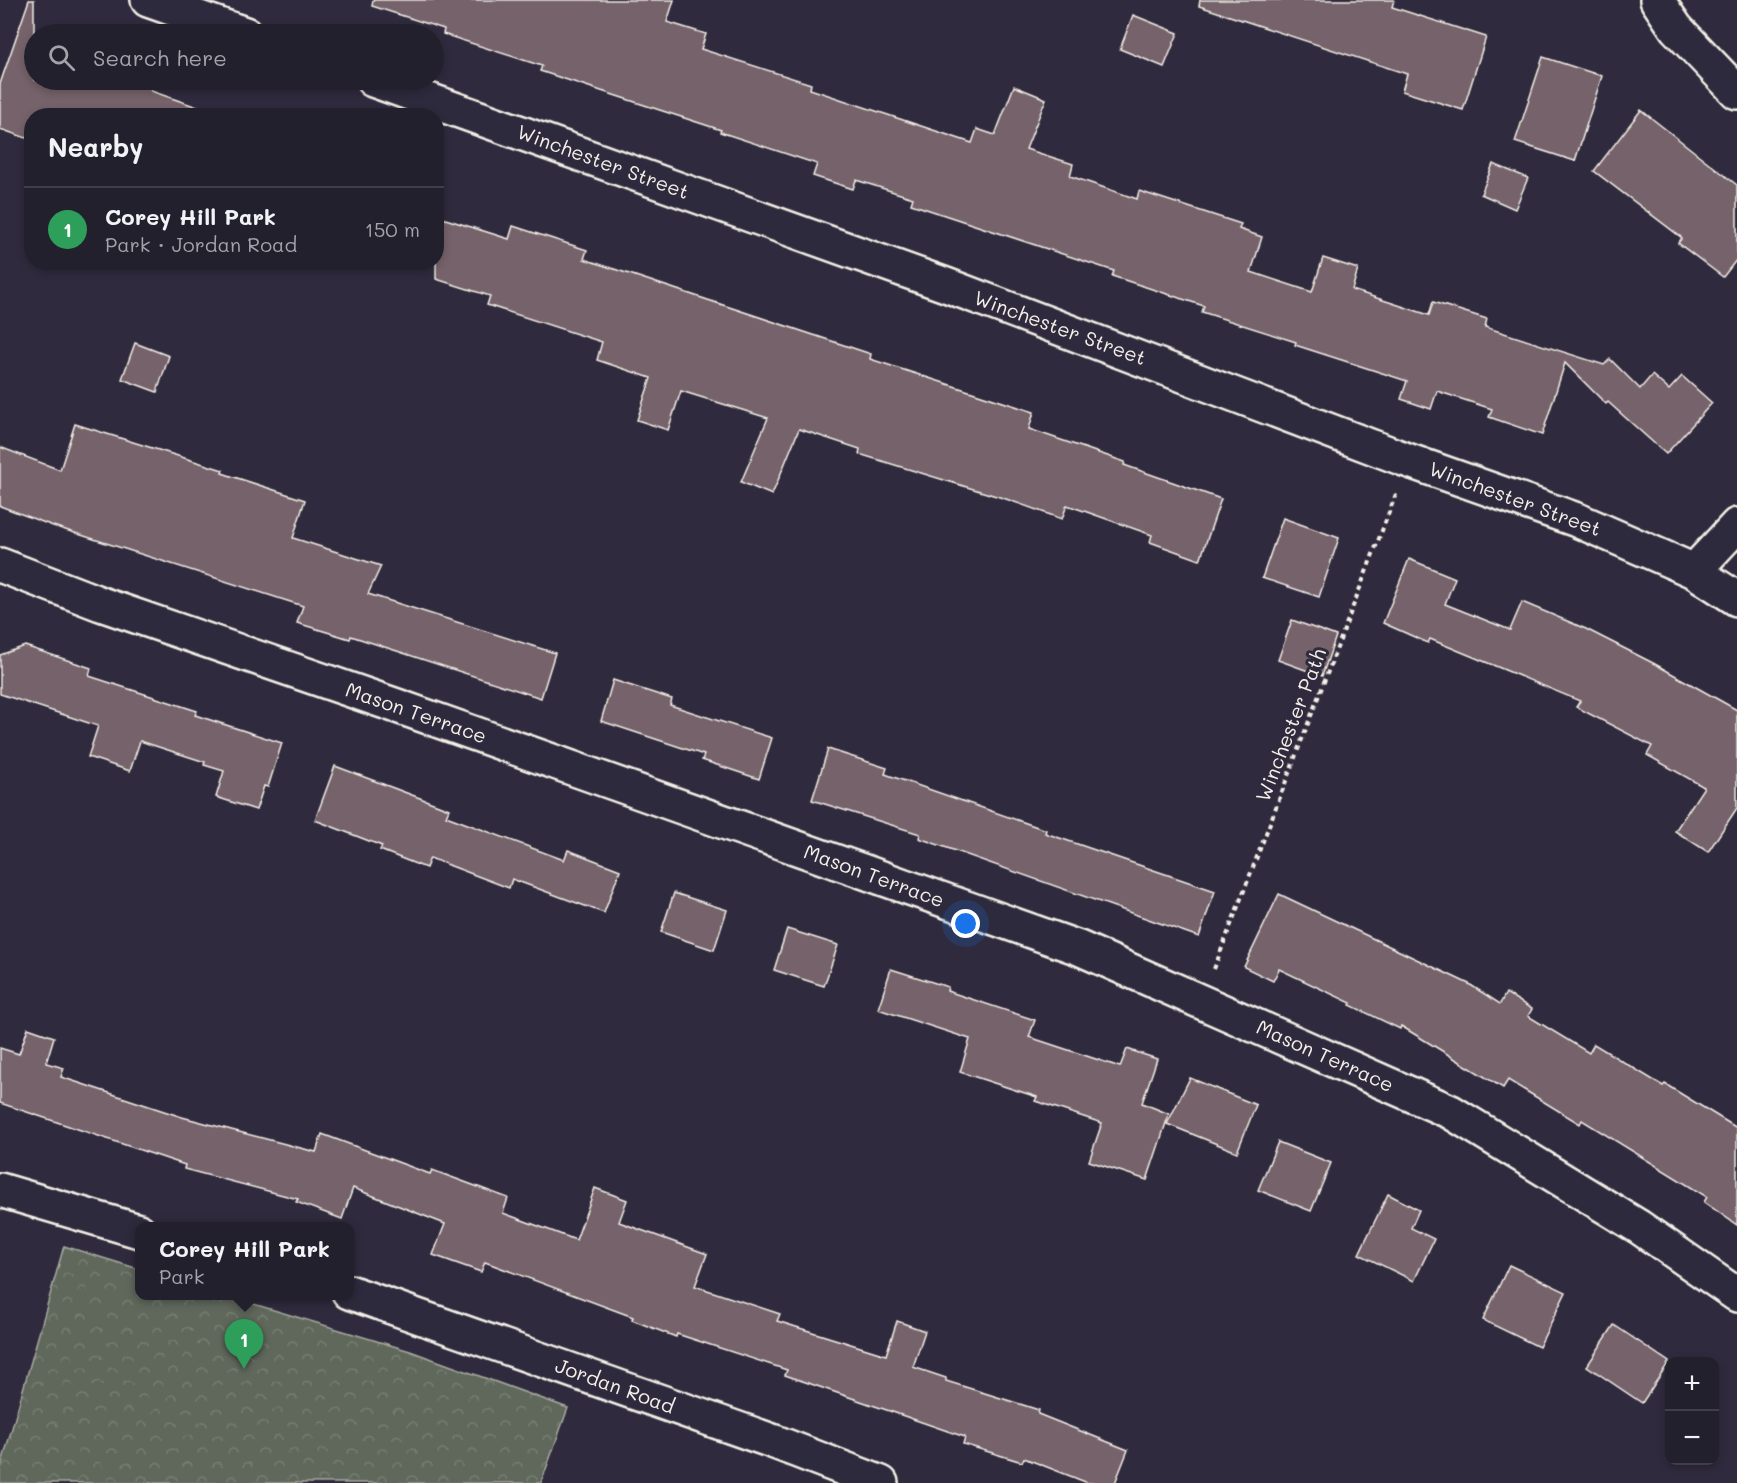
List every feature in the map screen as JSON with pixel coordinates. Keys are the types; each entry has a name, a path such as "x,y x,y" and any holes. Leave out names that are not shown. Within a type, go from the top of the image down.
{"street":[{"path":"148,0 216,24"},
{"path":"1657,0 1676,28 1737,92"},
{"name":"Winchester Street","path":"401,90 968,293 1404,459 1577,520 1694,571 1737,599"},
{"path":"1694,571 1737,525"},
{"name":"Mason Terrace","path":"0,566 101,604 397,706 1079,948 1451,1112 1639,1227 1737,1295"},
{"path":"0,1190 135,1230"},
{"name":"Jordan Road","path":"354,1294 763,1438 880,1483"}],"path":[{"name":"Winchester Path","path":"1212,973 1398,488"}],"green space":[{"path":"64,1246 135,1268 135,1300 240,1300 410,1351 568,1408 541,1483 0,1483 0,1470"}],"building":[{"path":"29,0 34,0 34,24 24,24 24,90 151,90 200,108 24,108 24,137 0,129 0,84"},
{"path":"373,0 674,0 667,22 706,34 701,49 811,84 810,89 972,143 977,129 995,135 1014,86 1046,99 1026,149 1073,164 1070,176 1137,199 1139,191 1241,224 1239,229 1262,237 1251,272 1312,292 1323,258 1358,269 1352,290 1429,315 1433,302 1487,319 1485,327 1604,365 1610,359 1640,389 1652,375 1669,390 1682,376 1712,403 1666,454 1608,402 1606,404 1565,363 1542,435 1489,417 1492,409 1437,391 1431,409 1401,399 1407,381 1202,312 1204,306 1112,276 1114,271 911,204 913,198 856,180 853,189 813,176 817,164 540,71 542,66 444,34 444,24 428,24 372,6"},
{"path":"1200,0 1394,0 1392,7 1486,37 1463,110 1402,91 1407,74 1199,6"},
{"path":"1133,15 1178,33 1164,67 1120,49"},
{"path":"1543,57 1602,76 1575,161 1515,142"},
{"path":"1641,110 1737,185 1737,259 1723,277 1678,243 1682,238 1594,171"},
{"path":"1493,164 1528,178 1515,209 1481,194"},
{"path":"444,219 509,239 513,226 587,250 584,259 871,354 870,359 1034,412 1029,429 1125,462 1124,465 1221,499 1200,560 1150,542 1152,535 1067,505 1062,519 1006,499 859,454 860,449 799,429 772,495 741,482 768,418 681,391 668,430 637,420 651,378 597,360 602,342 487,305 490,296 436,279 436,270 444,270"},
{"path":"135,343 169,356 157,392 122,379"},
{"path":"75,424 223,470 222,473 305,500 293,538 381,566 368,594 555,653 541,698 351,636 350,639 297,623 303,606 53,526 0,506 0,447 60,470"},
{"path":"1283,518 1339,538 1319,597 1262,578"},
{"path":"1409,559 1455,578 1445,604 1510,630 1522,602 1586,629 1737,710 1737,808 1708,852 1675,831 1704,787 1647,755 1652,746 1576,707 1580,701 1430,639 1428,643 1383,623"},
{"path":"1292,620 1336,636 1322,676 1278,660"},
{"path":"25,646 91,668 89,676 197,711 195,715 282,743 268,787 264,786 256,810 216,797 224,771 204,765 205,762 140,741 130,771 88,757 98,726 0,694 0,655"},
{"path":"613,680 672,699 670,705 772,738 759,779 702,760 704,755 601,721"},
{"path":"828,749 887,768 885,774 1046,830 1045,833 1215,891 1199,937 919,838 920,834 812,800"},
{"path":"335,766 449,809 446,816 564,860 568,850 620,870 604,913 512,879 509,888 430,858 426,868 380,850 382,846 315,820"},
{"path":"674,893 727,910 714,950 661,932"},
{"path":"1279,894 1469,984 1500,1004 1506,993 1532,1009 1528,1016 1589,1053 1594,1044 1737,1128 1737,1225 1704,1202 1707,1197 1582,1120 1580,1124 1508,1080 1503,1088 1401,1026 1400,1029 1279,969 1273,981 1244,967"},
{"path":"787,929 838,945 824,986 774,970"},
{"path":"891,969 948,987 947,991 1035,1020 1029,1037 1120,1067 1127,1049 1157,1059 1142,1103 1169,1114 1147,1180 1089,1161 1102,1123 1035,1101 1037,1097 960,1072 970,1039 878,1009"},
{"path":"28,1028 54,1037 46,1063 64,1068 61,1077 182,1117 316,1152 322,1134 430,1174 432,1170 508,1198 503,1213 576,1240 595,1188 627,1200 619,1222 707,1254 695,1286 780,1314 777,1321 886,1355 897,1321 925,1331 913,1367 946,1378 946,1381 1039,1410 1038,1414 1128,1450 1115,1483 1088,1483 1024,1458 1022,1462 963,1444 965,1437 785,1375 787,1370 677,1334 676,1337 632,1320 633,1317 485,1262 481,1272 433,1255 445,1224 353,1188 342,1219 296,1202 298,1199 184,1169 185,1165 0,1103 0,1048 19,1054"},
{"path":"1190,1078 1256,1105 1237,1152 1167,1124"},
{"path":"1278,1142 1331,1163 1311,1211 1258,1190"},
{"path":"1388,1194 1419,1210 1411,1228 1434,1239 1414,1281 1359,1254"},
{"path":"1509,1265 1566,1292 1539,1347 1483,1320"},
{"path":"1614,1325 1665,1359 1665,1368 1642,1403 1587,1366"}],"place":[{"name":"Corey Hill Park","path":"244,1369"}]}
